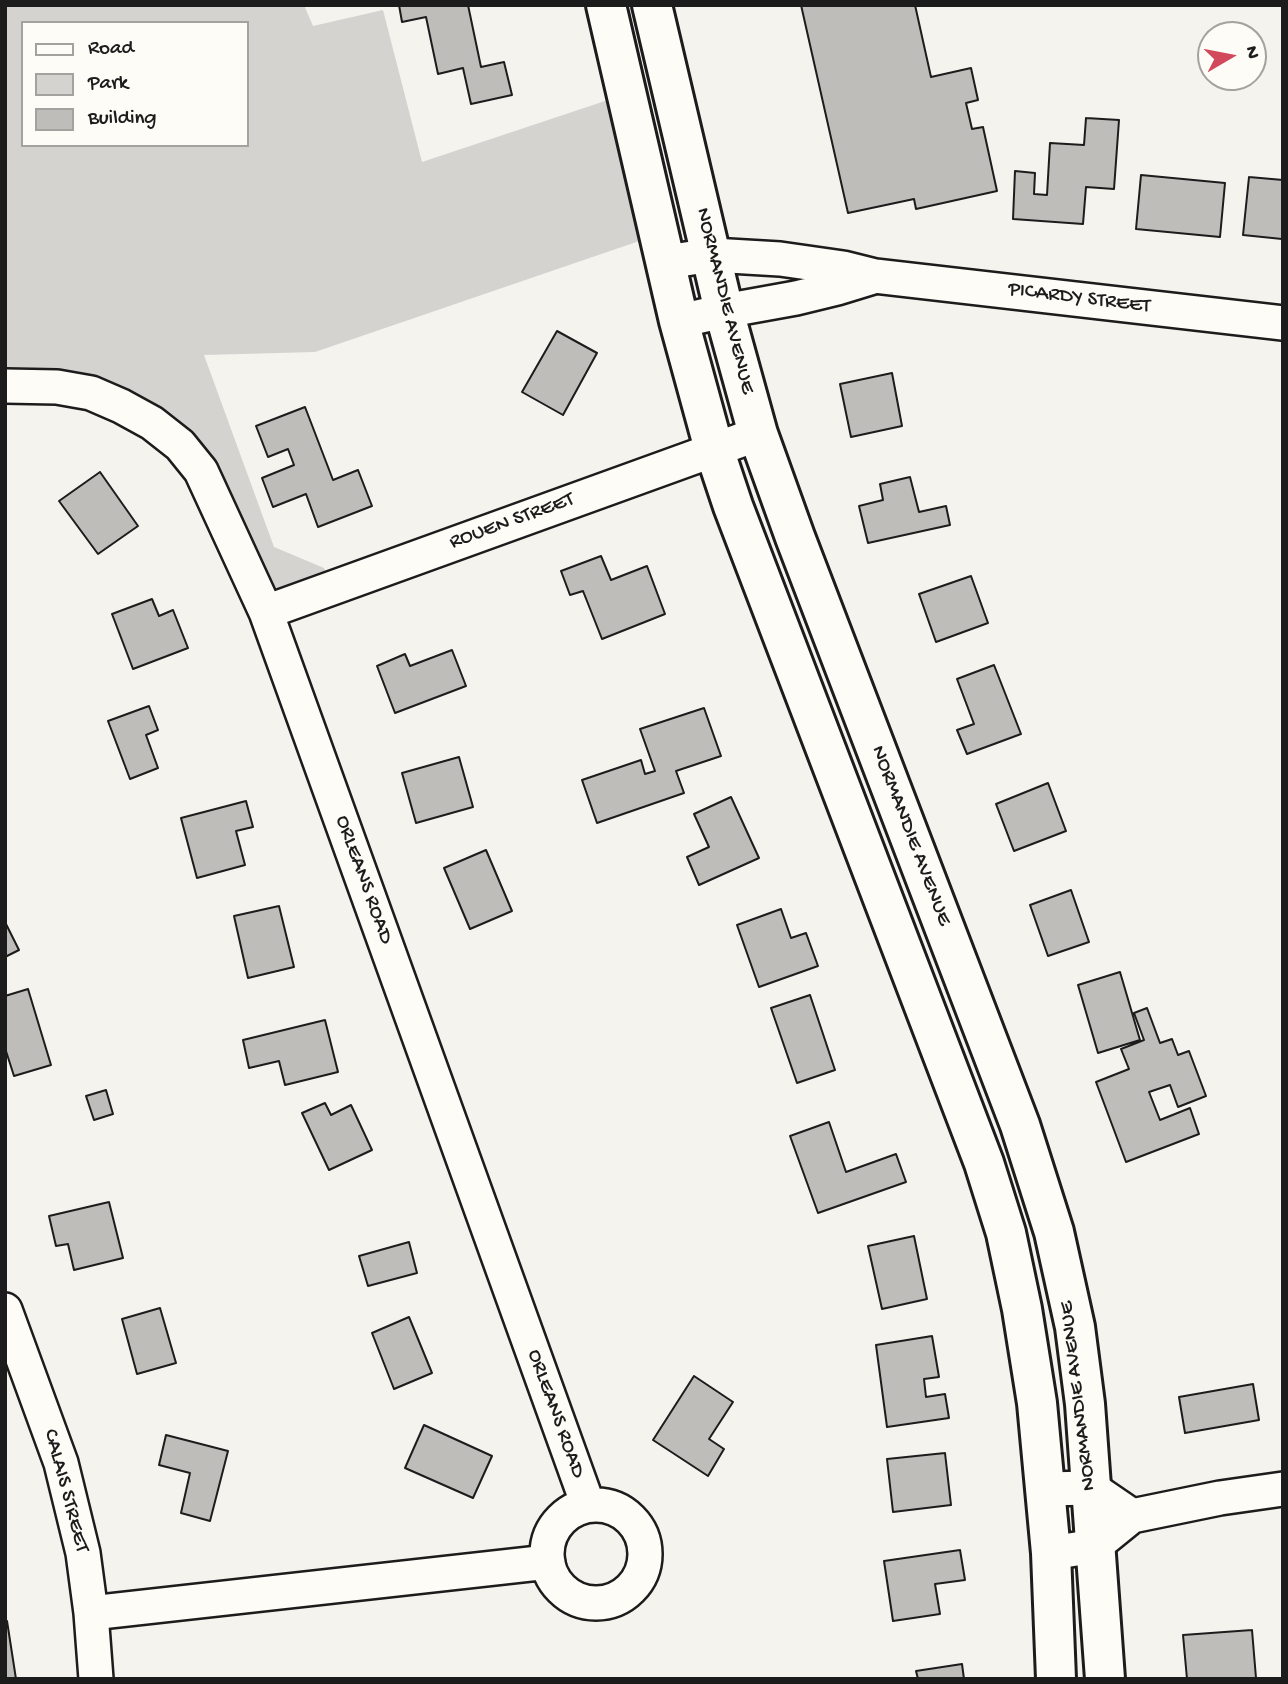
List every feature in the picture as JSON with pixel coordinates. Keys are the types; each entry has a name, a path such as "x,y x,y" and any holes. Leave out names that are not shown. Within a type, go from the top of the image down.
{"street":[{"name":"NORMANDIE AVENUE","path":"606,5 680,321 714,449 738,519 984,1163 1006,1233 1022,1309 1037,1403 1051,1553 1056,1679"},
{"name":"NORMANDIE AVENUE","path":"652,5 724,310 758,434 1024,1137 1054,1233 1075,1327 1085,1404 1105,1679"},
{"name":"PICARDY STREET","path":"666,262 712,255 780,259 843,268 875,276 1283,323"},
{"name":"PICARDY STREET","path":"680,321 724,310 796,298 875,276"},
{"name":"ORLEANS ROAD","path":"5,386 57,387 91,393 121,406 152,423 180,445 201,471 266,612 588,1505"},
{"name":"ROUEN STREET","path":"266,612 758,434"},
{"name":"CALAIS STREET","path":"5,1310 61,1462 83,1553 96,1679"},
{"path":"1045,1489 1091,1488 1132,1516"},
{"path":"1051,1553 1096,1546 1132,1516 1220,1498 1283,1489"},
{"path":"588,1505 616,1509 628,1517 643,1541 645,1555 642,1570 625,1593 613,1600 599,1603 585,1602 560,1588 552,1576 548,1562 552,1532 573,1510 588,1505"},
{"path":"91,1613 548,1562"}],"green space":[{"path":"5,5 304,5 313,26 383,10 422,162 611,99 651,237 315,352 204,355 274,547 324,568 327,575 267,597 180,439 5,384"}],"building":[{"path":"399,5 468,5 481,67 504,62 512,95 471,104 463,68 438,74 426,17 402,22"},
{"path":"801,5 915,5 931,77 971,68 978,100 966,103 972,129 983,127 997,191 916,209 914,199 848,213"},
{"path":"1086,118 1119,120 1114,189 1086,187 1083,224 1013,219 1015,171 1035,173 1034,194 1047,195 1050,143 1084,145"},
{"path":"1141,175 1225,183 1220,237 1136,229"},
{"path":"1249,177 1283,180 1282,239 1243,235"},
{"path":"557,331 597,353 563,415 522,392"},
{"path":"892,373 902,426 851,437 840,384"},
{"path":"305,407 333,480 358,470 372,506 318,527 306,494 273,507 262,478 294,465 288,449 268,457 256,426"},
{"path":"100,472 138,526 98,554 59,501"},
{"path":"910,477 919,512 946,506 950,525 868,543 859,506 883,500 880,484"},
{"path":"601,556 611,580 647,566 665,614 602,639 583,591 570,595 561,571"},
{"path":"971,576 988,623 936,642 919,594"},
{"path":"152,599 159,616 173,610 188,648 133,669 112,614"},
{"path":"452,650 466,686 395,713 377,666 405,654 410,666"},
{"path":"994,665 1021,734 967,754 957,730 974,724 957,679"},
{"path":"149,706 158,730 146,735 158,768 130,779 108,721"},
{"path":"704,708 721,756 676,771 684,793 597,823 582,780 641,760 645,774 655,771 640,729"},
{"path":"459,757 473,807 416,823 402,773"},
{"path":"1048,783 1066,831 1014,851 996,804"},
{"path":"731,797 759,858 699,885 687,857 709,847 694,814"},
{"path":"246,801 253,827 236,831 245,865 197,878 181,818"},
{"path":"486,850 512,911 470,929 444,868"},
{"path":"1071,890 1089,942 1048,956 1030,905"},
{"path":"279,906 294,967 248,978 234,916"},
{"path":"781,909 791,938 806,933 818,966 759,987 737,925"},
{"path":"5,922 19,950 5,957"},
{"path":"1120,972 1140,1040 1098,1053 1078,985"},
{"path":"28,989 51,1065 14,1076 5,1048 5,996"},
{"path":"810,995 835,1070 797,1083 771,1008"},
{"path":"1147,1008 1160,1043 1172,1039 1178,1055 1189,1051 1206,1096 1178,1107 1170,1085 1149,1092 1160,1120 1190,1108 1199,1134 1126,1162 1096,1082 1129,1069 1121,1049 1144,1040 1134,1013"},
{"path":"325,1020 338,1072 285,1085 279,1061 249,1068 243,1040"},
{"path":"106,1090 113,1114 94,1120 86,1096"},
{"path":"325,1103 331,1115 351,1105 372,1150 329,1170 302,1113"},
{"path":"829,1122 846,1172 896,1154 906,1182 818,1213 790,1136"},
{"path":"109,1202 123,1258 74,1270 68,1244 56,1246 49,1216"},
{"path":"914,1236 927,1299 882,1309 868,1246"},
{"path":"409,1242 417,1273 368,1286 359,1256"},
{"path":"160,1308 176,1363 137,1374 122,1319"},
{"path":"409,1317 432,1373 394,1389 372,1333"},
{"path":"932,1336 939,1377 924,1379 926,1397 945,1394 949,1418 887,1427 876,1345"},
{"path":"694,1376 733,1402 709,1439 724,1449 708,1476 653,1440"},
{"path":"1253,1384 1259,1420 1185,1433 1179,1397"},
{"path":"424,1425 492,1456 473,1498 405,1468"},
{"path":"166,1435 228,1451 210,1521 181,1513 190,1473 159,1465"},
{"path":"945,1453 951,1505 893,1512 887,1459"},
{"path":"960,1550 965,1580 935,1584 940,1614 893,1621 884,1561"},
{"path":"7,1621 16,1679 5,1679"},
{"path":"1252,1630 1256,1678 1187,1679 1183,1635"},
{"path":"962,1664 964,1679 918,1679 916,1671"}]}
